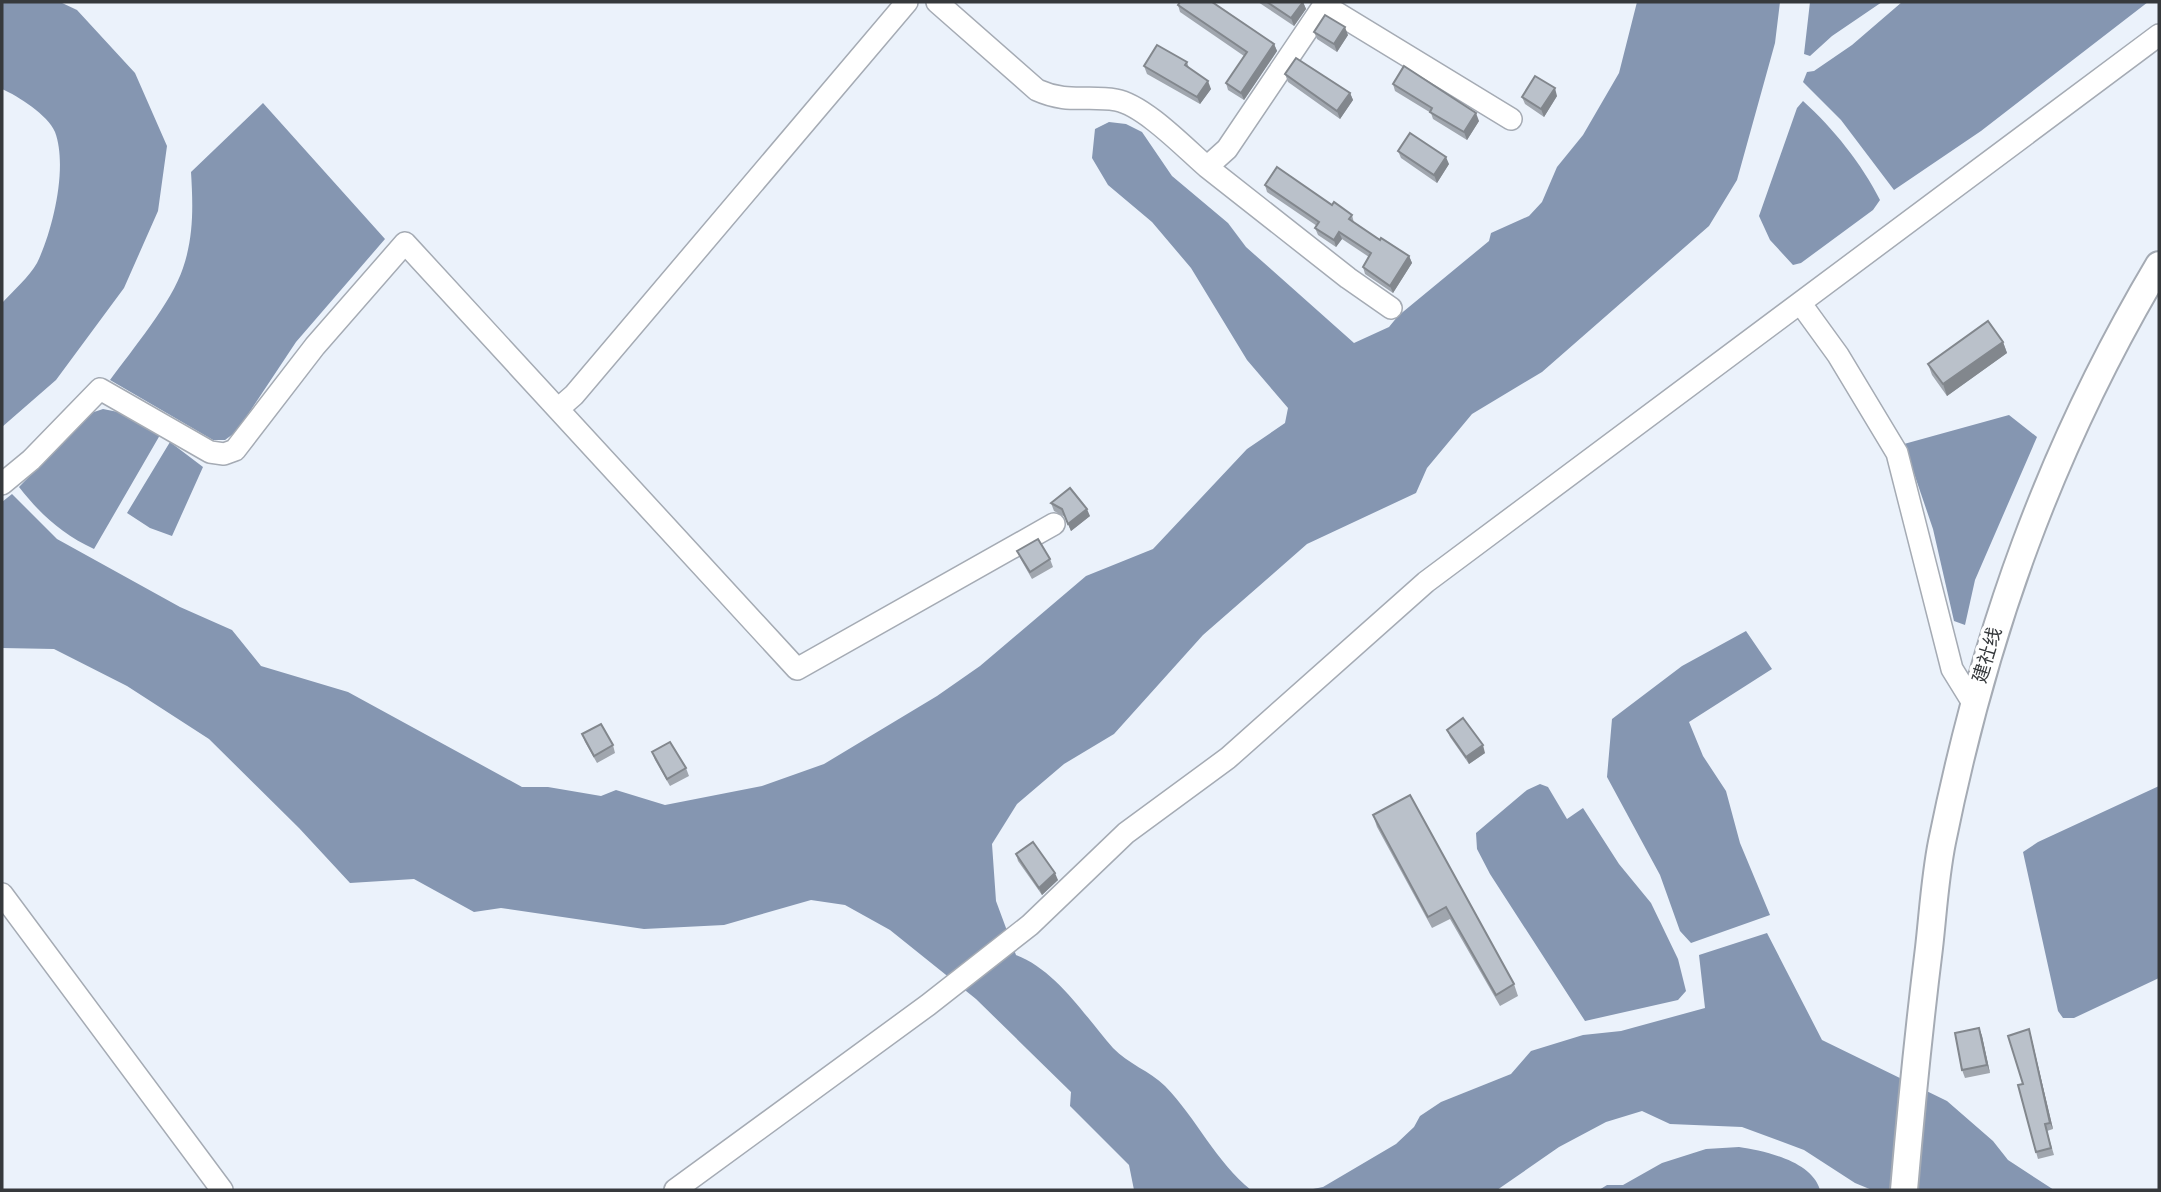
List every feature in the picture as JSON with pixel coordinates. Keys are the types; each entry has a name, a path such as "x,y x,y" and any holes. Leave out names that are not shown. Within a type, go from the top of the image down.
{"main road":[{"name":"建社线","path":"1903,1190 1942,845 1973,703 2019,555 2065,442 2117,336 2159,265"}],"street":[{"path":"558,409 574,396 907,2"},
{"path":"937,2 1037,90 1057,99 1118,100 1137,108 1207,167 1348,278 1391,308"},
{"path":"1207,167 1227,149 1324,5 1511,119"},
{"path":"675,1190 928,1005 1030,925 1126,833 1228,758 1426,582 2159,35"},
{"path":"2,484 31,460 100,389 210,452 224,454 235,450 314,346 405,243 797,669 1054,524"},
{"path":"1801,303 1838,355 1897,453 1952,669 1973,703"},
{"path":"2,894 222,1190"}],"water":[{"path":"2,2 60,2 77,10 135,73 167,146 158,211 124,288 56,380 2,427 2,303 30,273 43,249 57,198 60,163 55,132 46,119 16,96 2,89"},
{"path":"1637,2 1780,2 1775,43 1737,180 1709,226 1542,372 1472,414 1427,468 1416,493 1307,544 1203,635 1114,734 1064,764 1017,804 992,844 996,901 1016,955 1044,971 1081,1008 1113,1048 1165,1086 1227,1167 1251,1190 1134,1190 1129,1165 1070,1106 1071,1092 976,999 890,930 845,905 811,900 724,925 644,929 501,908 474,912 414,879 350,883 209,739 127,686 54,649 2,648 2,502 12,494 57,539 180,607 232,630 261,666 348,692 522,787 548,787 601,796 616,790 665,805 762,786 824,764 937,696 980,666 1086,576 1153,549 1247,449 1285,423 1288,408 1247,360 1191,268 1152,222 1108,185 1092,158 1095,129 1109,122 1126,124 1142,132 1172,176 1228,223 1246,247 1354,343 1389,327 1398,316 1489,241 1491,233 1529,216 1542,202 1557,167 1583,135 1619,73"},
{"path":"1810,2 1882,2 1832,36 1810,56 1804,54"},
{"path":"1902,2 2148,2 1981,131 1894,190 1841,120 1803,82 1807,72 1814,71 1852,45"},
{"path":"1803,101 1846,147 1880,200 1873,210 1801,263 1793,265 1770,240 1759,216 1797,108"},
{"path":"263,103 385,239 296,342 237,431 225,440 213,440 110,380 161,310 178,281 187,256 191,232 191,172"},
{"path":"103,409 118,412 160,435 94,549 53,523 19,487 91,413"},
{"path":"2009,415 2037,437 1975,580 1965,625 1954,621 1933,529 1904,444"},
{"path":"170,442 203,467 172,536 150,528 127,513"},
{"path":"1746,631 1772,669 1689,722 1703,756 1726,791 1740,843 1770,915 1691,943 1680,931 1660,875 1607,777 1612,719 1682,666"},
{"path":"1540,784 1548,787 1567,819 1583,808 1619,864 1651,903 1678,959 1686,991 1678,1000 1585,1021 1490,874 1477,849 1476,833 1527,790"},
{"path":"2159,786 2159,978 2074,1018 2063,1018 2058,1011 2023,852 2038,842"},
{"path":"1767,933 1822,1040 1947,1101 1993,1141 2008,1160 2054,1190 1872,1190 1855,1183 1804,1150 1742,1127 1670,1124 1642,1111 1606,1122 1559,1147 1497,1190 1308,1190 1323,1187 1396,1144 1414,1127 1420,1116 1441,1102 1511,1074 1531,1051 1583,1035 1621,1031 1705,1008 1699,955"},
{"path":"1739,1147 1762,1151 1798,1165 1808,1172 1820,1190 1599,1190 1607,1185 1623,1185 1662,1163 1706,1149"}],"building":[{"path":"1180,2 1212,2 1274,44 1241,93 1226,83 1247,52 1178,5"},
{"path":"1267,2 1303,2 1291,18"},
{"path":"1325,15 1345,27 1334,44 1314,32"},
{"path":"1157,45 1187,62 1185,65 1208,81 1197,97 1144,66"},
{"path":"1296,58 1350,93 1337,111 1285,74"},
{"path":"1404,66 1476,113 1464,132 1430,112 1432,108 1393,84"},
{"path":"1535,76 1555,88 1541,109 1522,97"},
{"path":"1410,133 1446,157 1434,175 1398,151"},
{"path":"1277,167 1332,205 1334,202 1352,215 1349,219 1380,240 1381,238 1409,256 1390,286 1363,267 1371,253 1339,232 1334,240 1315,228 1319,222 1265,185"},
{"path":"1988,321 2003,342 1943,384 1928,364"},
{"path":"1070,488 1087,509 1068,524 1062,509 1051,503"},
{"path":"1038,539 1050,559 1030,572 1017,551"},
{"path":"1463,718 1483,745 1466,757 1447,730"},
{"path":"601,724 613,745 594,756 582,734"},
{"path":"670,742 686,768 667,779 652,752"},
{"path":"1410,795 1514,984 1496,995 1446,907 1428,917 1373,815"},
{"path":"1033,842 1055,873 1039,888 1016,854"},
{"path":"1979,1028 1987,1065 1962,1070 1955,1033"},
{"path":"2029,1029 2050,1123 2045,1124 2051,1148 2036,1152 2018,1085 2023,1084 2008,1036"}]}
